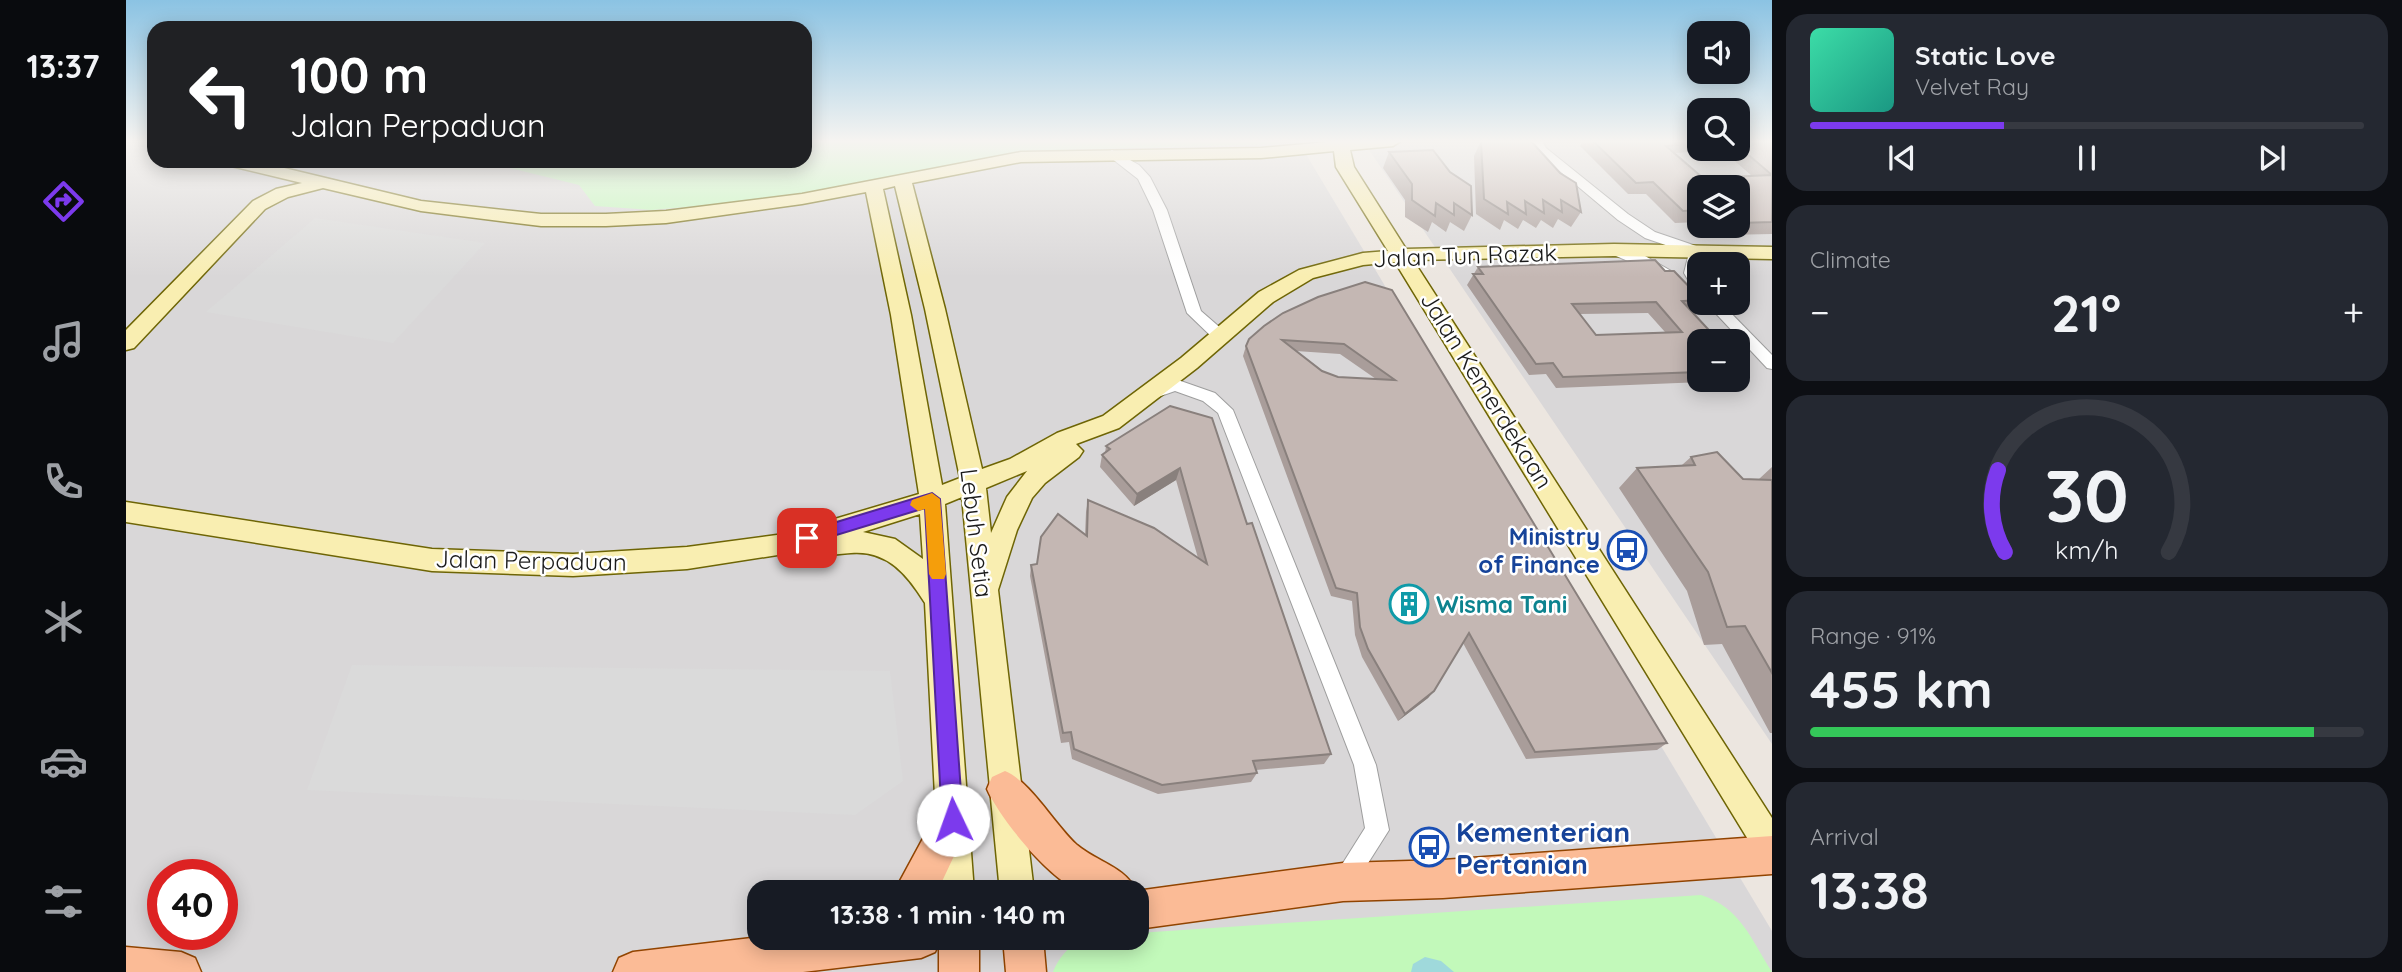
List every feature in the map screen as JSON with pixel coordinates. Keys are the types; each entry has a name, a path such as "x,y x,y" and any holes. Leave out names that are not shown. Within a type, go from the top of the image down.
{"main road":[{"path":"1005,789 1036,829 1066,860 1097,880"},
{"path":"923,880 953,820"},
{"path":"1149,902 1343,882 1443,879 1772,855"},
{"path":"633,972 800,950"},
{"path":"959,950 959,972"},
{"path":"1024,950 1026,972"},
{"path":"126,967 181,972"}],"street":[{"path":"126,343 259,205 282,193 307,186"},
{"path":"334,186 421,206 541,220 666,217 735,209 860,186"},
{"name":"Lebuh Setia","path":"874,186 901,316 932,499 956,880"},
{"name":"Lebuh Setia","path":"904,186 936,310 973,484 1016,880"},
{"path":"1148,186 1160,210 1194,313 1219,335"},
{"name":"Jalan Kemerdekaan","path":"1358,186 1772,846"},
{"path":"1586,186 1650,235 1697,251"},
{"path":"1614,250 1658,267 1687,283"},
{"name":"Jalan Tun Razak","path":"932,499 1018,465 1065,439 1111,422 1266,296 1306,274 1349,262 1402,255 1614,250 1772,253"},
{"path":"1725,315 1772,364"},
{"path":"1148,394 1175,385 1209,397 1225,410 1235,431 1365,765 1377,830 1343,882"},
{"path":"985,591 1007,525 1023,492 1047,468 1111,422"},
{"name":"Jalan Perpaduan","path":"126,512 432,560 573,565 687,558 784,544 898,512 932,499"},
{"path":"784,544 828,545 863,542 891,548 907,557 920,571 940,604"}],"shaded area":[{"path":"126,186 1325,186 1772,931 1772,972 126,972"},
{"path":"1394,186 1687,186 1687,238 1750,238 1750,186 1772,186 1772,744"},
{"path":"315,218 485,243 393,343 206,312"},
{"path":"352,665 890,671 903,781 855,815 307,790"}],"green space":[{"path":"580,186 839,186 773,199 652,210 595,206"},
{"path":"1701,895 1726,907 1735,916 1751,936 1772,972 1053,972 1067,950 1149,950 1149,932"}],"water":[{"path":"1425,957 1441,961 1454,972 1411,972 1413,964"}],"building":[{"path":"1412,186 1471,186 1472,215 1454,203 1454,215 1436,203 1435,216 1412,200"},
{"path":"1483,186 1577,186 1581,212 1561,200 1562,212 1543,200 1544,213 1525,201 1526,214 1507,202 1508,214 1484,199"},
{"path":"1658,186 1687,186 1687,211 1683,211"},
{"path":"1750,186 1772,186 1772,222 1750,223"},
{"path":"1655,260 1665,271 1674,271 1687,285 1687,301 1682,301 1687,306 1687,315 1695,315 1708,329 1687,329 1687,372 1563,377 1553,363 1536,364 1473,274 1483,274 1478,267","holes":["1656,302 1682,332 1596,335 1572,304"]},
{"path":"1365,282 1392,290 1667,743 1535,752 1469,633 1434,691 1405,714 1368,649 1360,627 1357,593 1336,588 1246,346 1249,339 1283,313 1318,297","holes":["1282,340 1344,344 1395,380 1338,377 1322,371"]},
{"path":"1170,406 1212,418 1247,524 1252,523 1331,754 1253,761 1257,773 1162,785 1074,749 1071,732 1063,733 1031,565 1037,564 1041,537 1058,514 1087,536 1088,500 1154,528 1207,564 1180,468 1137,494 1102,455 1110,449 1106,446"},
{"path":"1717,452 1743,479 1772,480 1772,673 1745,626 1727,627 1708,572 1637,468 1695,465 1691,457"}],"slow traffic":[{"path":"918,505 932,499 938,574"}],"place":[{"name":"Ministry of Finance","path":"1627,550"},
{"name":"Wisma Tani","path":"1409,604"},
{"name":"Kementerian Pertanian","path":"1429,847"}],"route":[{"path":"807,538 898,512 932,499 953,820"}]}
